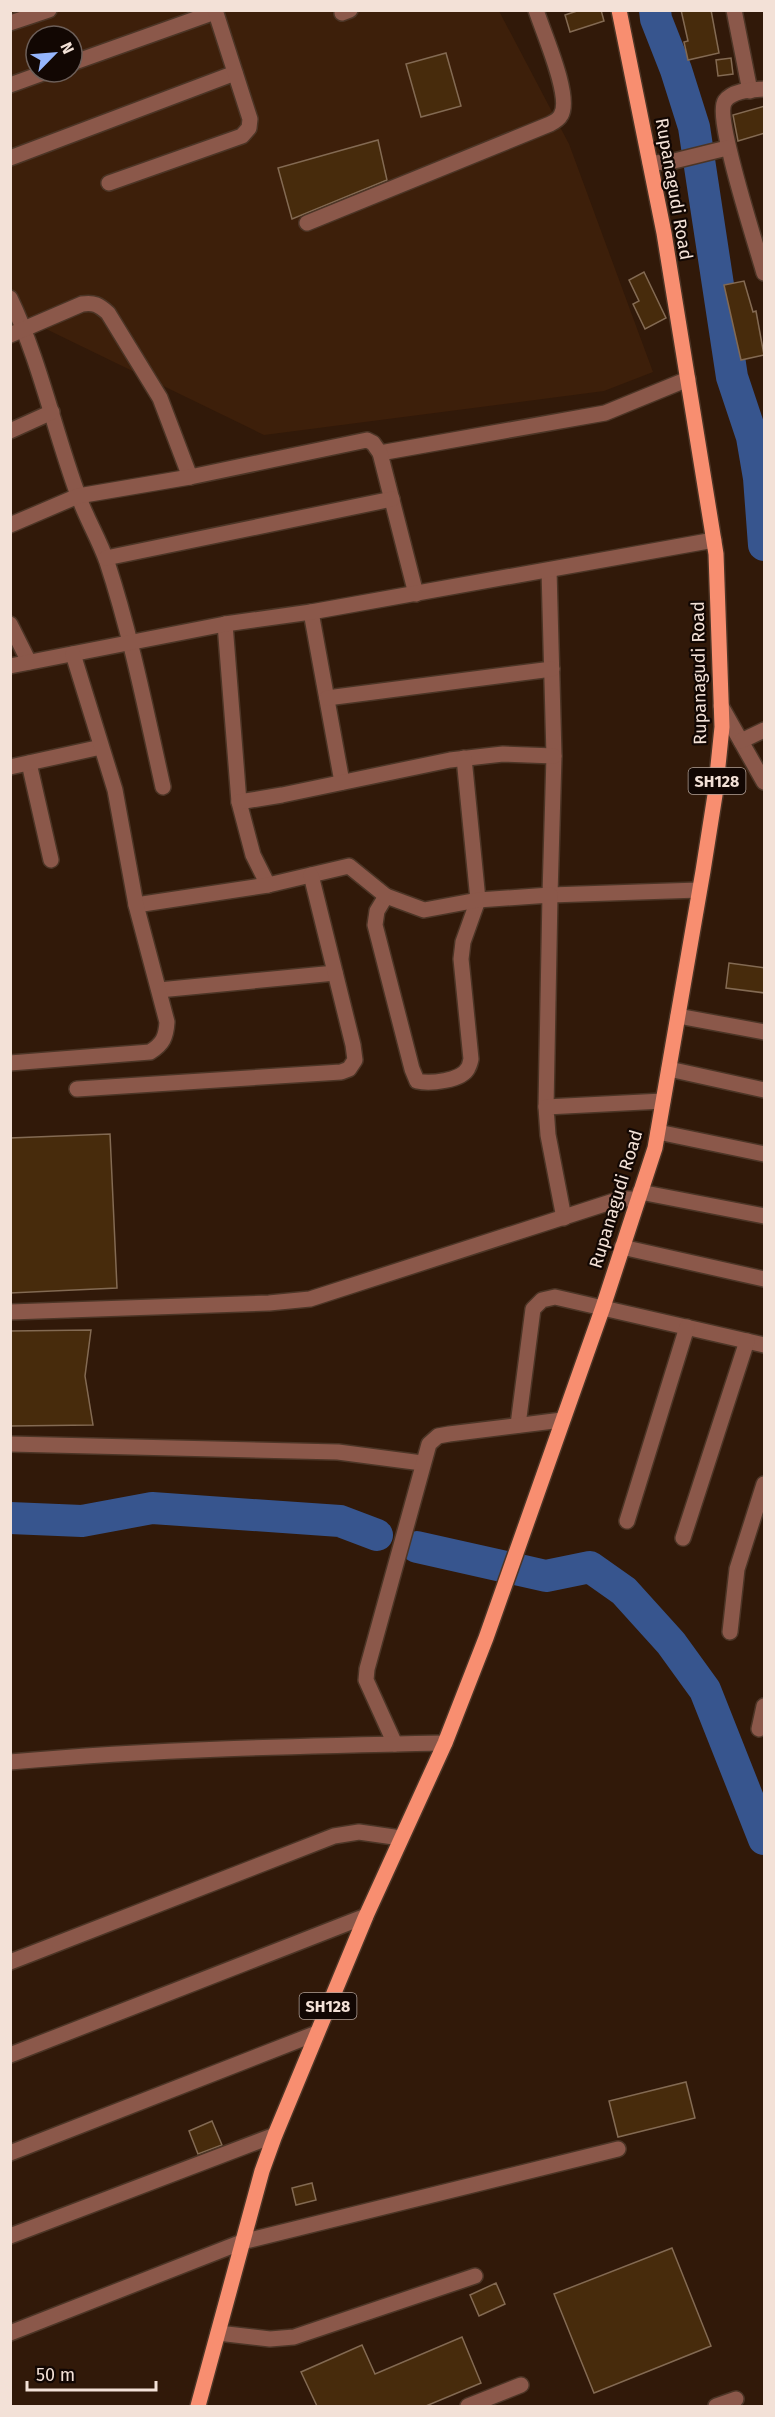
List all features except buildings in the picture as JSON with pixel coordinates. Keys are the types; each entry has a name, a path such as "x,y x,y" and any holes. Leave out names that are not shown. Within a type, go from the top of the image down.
{"main road":[{"name":"Rupanagudi Road","path":"445,1743 493,1618 521,1532 603,1307 658,1132 715,795 722,727 714,540 650,164 619,10"},
{"name":"SH128","path":"198,2406 262,2171 275,2135 366,1916 445,1743"}],"street":[{"path":"10,23 49,10"},
{"path":"307,223 550,124 561,116 564,104 562,88 536,10"},
{"path":"734,10 757,90 735,94 726,100 722,108 728,148 765,273"},
{"path":"84,59 215,11 250,119 249,128 242,136 109,183"},
{"path":"10,158 235,74"},
{"path":"650,164 670,162 728,148"},
{"path":"10,298 25,329 78,496 105,558 130,643 163,787"},
{"path":"10,335 92,302 99,305 108,313 160,398 190,477"},
{"path":"380,453 605,413 688,379"},
{"path":"10,431 52,412"},
{"path":"10,525 78,496 190,477 359,441 373,443 380,453 416,594"},
{"path":"105,558 392,499"},
{"path":"10,666 225,624 416,594 714,540"},
{"path":"549,570 554,756 546,1107 548,1135 564,1218"},
{"path":"311,612 342,782"},
{"path":"10,624 29,662"},
{"path":"225,624 239,802 253,855 268,885"},
{"path":"10,1063 150,1052 159,1046 166,1036 168,1022 136,905 115,790 73,654"},
{"path":"327,698 552,669"},
{"path":"721,706 765,782"},
{"path":"741,741 765,730"},
{"path":"10,767 101,747"},
{"path":"239,802 464,758 503,754 554,756"},
{"path":"386,896 377,911 375,925 417,1081 428,1084 462,1075 469,1068 471,1059 460,959 463,942 478,900 464,758"},
{"path":"29,763 51,860"},
{"path":"136,905 268,885 349,866 386,896 424,910 478,900 699,890"},
{"path":"77,1089 341,1072 349,1069 355,1060 354,1053 311,875"},
{"path":"159,990 335,973"},
{"path":"678,1016 765,1032"},
{"path":"669,1069 765,1090"},
{"path":"546,1107 663,1101"},
{"path":"658,1132 765,1154"},
{"path":"10,1312 269,1303 310,1299 620,1199 639,1196 765,1216"},
{"path":"622,1247 765,1279"},
{"path":"518,1425 533,1309 542,1300 555,1297 765,1345"},
{"path":"627,1521 687,1327"},
{"path":"683,1538 747,1341"},
{"path":"395,1744 366,1680 367,1669 429,1444 438,1436 562,1420"},
{"path":"10,1444 338,1452 422,1463"},
{"path":"730,1632 737,1569 765,1484"},
{"path":"759,1730 765,1706"},
{"path":"10,1762 261,1748 445,1743"},
{"path":"10,1962 334,1836 359,1832 401,1838"},
{"path":"10,2055 366,1916"},
{"path":"10,2152 318,2033"},
{"path":"10,2236 275,2135"},
{"path":"10,2333 242,2242 618,2149"},
{"path":"218,2333 270,2338 294,2337 475,2276"},
{"path":"468,2406 521,2385"},
{"path":"716,2406 736,2399"}],"shaded area":[{"path":"10,11 499,11 569,144 653,372 604,391 264,435 11,312"}],"waterway":[{"path":"655,10 656,19 676,70 694,127 732,377 752,437 759,478 764,545"},
{"path":"10,1518 82,1521 152,1508 340,1521 377,1535"},
{"path":"417,1547 546,1576 590,1567 624,1591 671,1643 705,1690 764,1839"}]}
